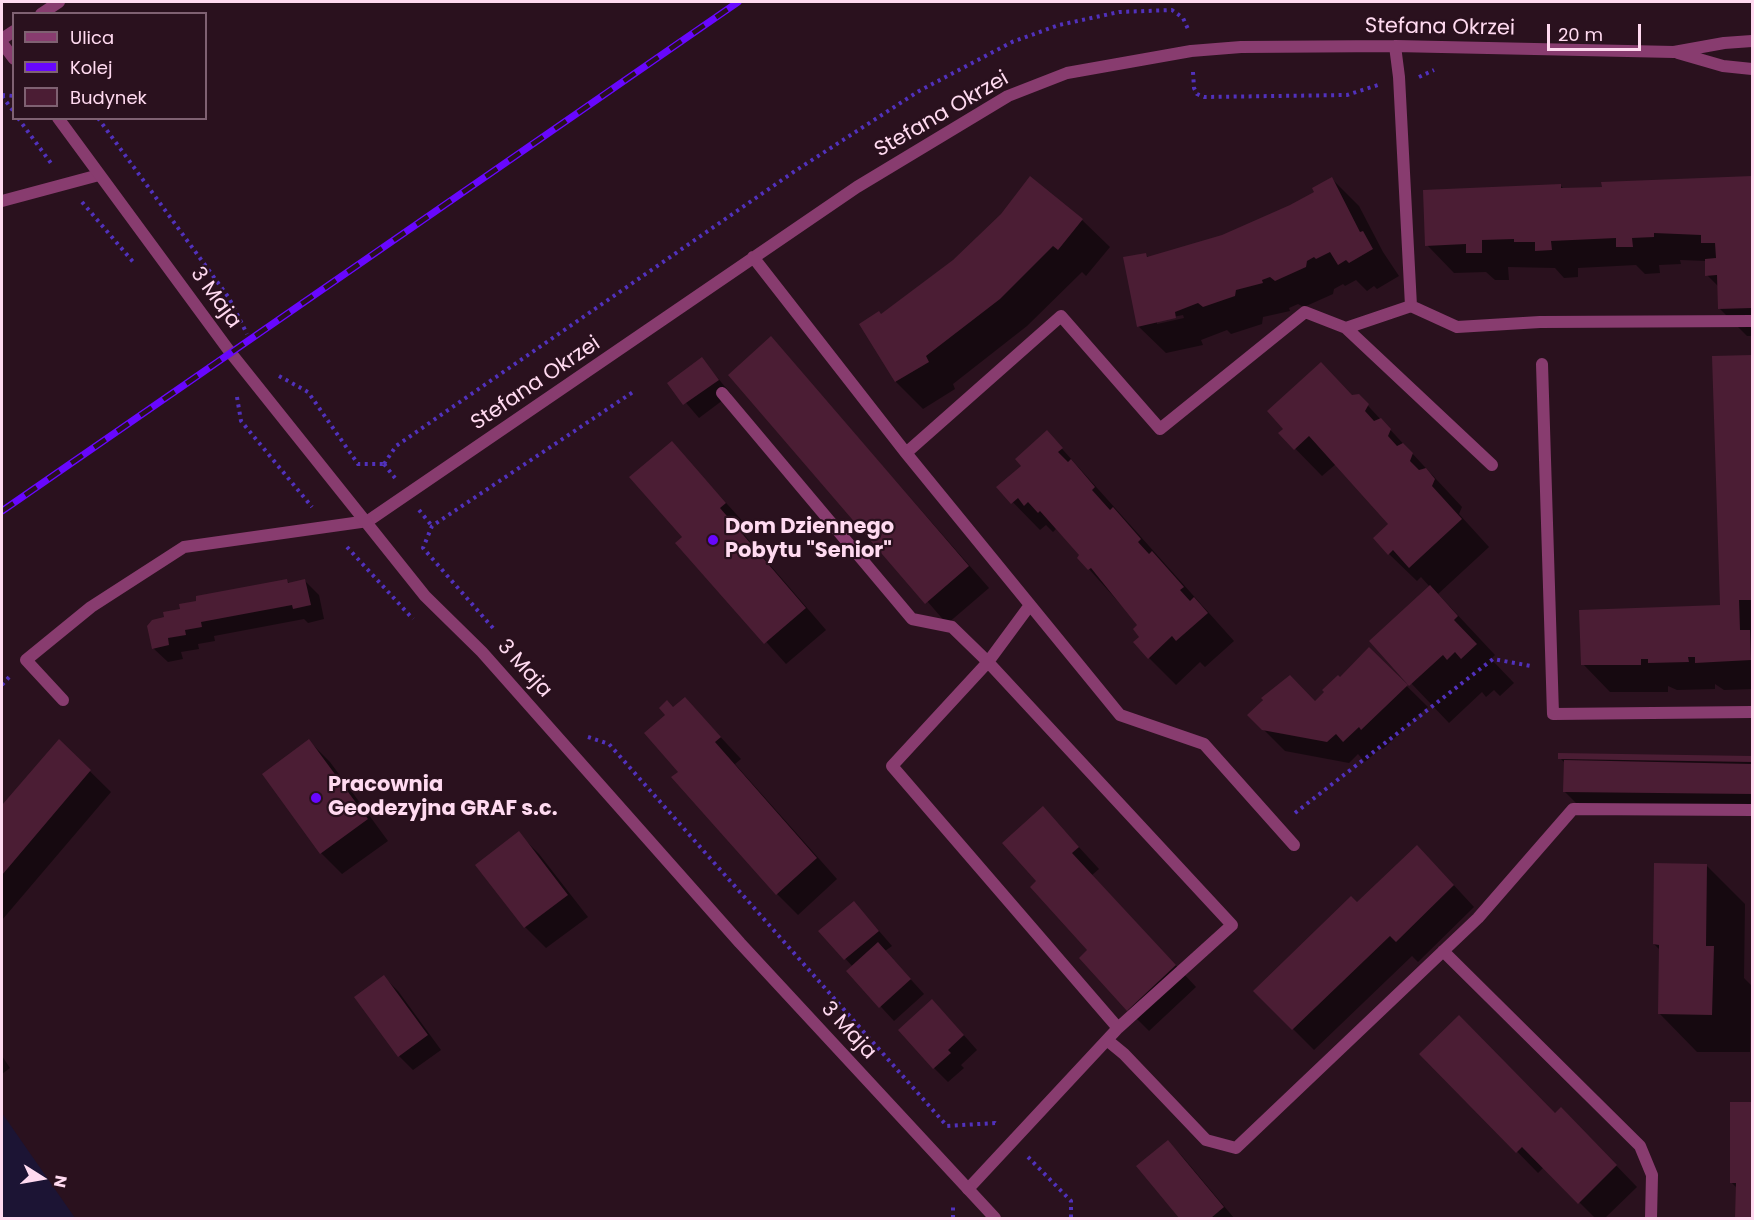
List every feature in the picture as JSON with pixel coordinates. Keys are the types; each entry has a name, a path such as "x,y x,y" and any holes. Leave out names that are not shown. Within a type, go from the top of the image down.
{"street":[{"path":"44,12 59,2"},
{"path":"2,41 12,56"},
{"name":"Stefana Okrzei","path":"368,521 660,324 753,257 857,187 1008,96 1067,73 1191,51 1241,47 1395,46 1674,52 1724,43 1752,41"},
{"path":"1395,46 1400,77 1411,306"},
{"name":"Stefana Okrzei","path":"1674,52 1724,66 1752,69"},
{"name":"3 Maja","path":"59,120 230,352 368,521 425,596 482,652 740,943 995,1218"},
{"path":"2,201 99,174"},
{"path":"753,257 906,453 1120,715 1204,744 1294,846"},
{"path":"1346,328 1411,306 1457,327 1540,322 1752,321"},
{"path":"906,453 1061,316 1160,429 1305,312 1346,328 1492,465"},
{"path":"1542,364 1553,714 1752,712"},
{"path":"722,393 912,620 952,627 988,662 1232,925 1118,1028 968,1190"},
{"path":"63,700 26,660 91,607 184,547 368,521"},
{"path":"1030,605 988,662 892,766 1118,1028"},
{"path":"1107,1040 1124,1054 1206,1140 1236,1148 1478,918 1573,809 1752,810"},
{"path":"1443,951 1640,1146 1652,1175 1651,1218"}],"path":[{"path":"2,95 12,109"},
{"path":"99,120 230,298 249,339"},
{"path":"278,375 308,392 358,464 384,464"},
{"path":"494,630 423,548 432,526 633,393"},
{"path":"1277,826 1492,659 1552,670"},
{"path":"580,728 588,737 609,744 947,1126 995,1123 1071,1201 1071,1218"}],"shaded area":[{"path":"2,1113 75,1218 2,1218"}],"building":[{"path":"1030,176 1083,219 1058,250 1053,246 1000,299 926,356 929,362 895,382 859,324 879,311 881,314 953,260 1001,214"},
{"path":"1752,176 1752,308 1718,309 1717,275 1705,276 1705,259 1716,258 1715,243 1701,243 1701,235 1654,233 1654,237 1632,238 1633,247 1616,247 1616,238 1551,241 1552,250 1535,251 1535,242 1514,242 1514,239 1482,240 1482,253 1466,253 1466,244 1425,246 1423,190 1561,184 1561,188 1602,187 1601,182"},
{"path":"1332,177 1360,232 1363,231 1373,249 1349,263 1346,260 1338,265 1330,252 1316,259 1314,257 1307,261 1306,267 1275,281 1270,277 1262,280 1263,283 1236,290 1235,296 1203,307 1198,303 1175,312 1176,318 1137,327 1123,257 1146,253 1147,257 1222,235 1290,205 1314,192 1312,188"},
{"path":"771,336 969,566 925,604 728,375"},
{"path":"1752,355 1752,600 1739,600 1740,630 1750,630 1751,660 1695,663 1695,657 1688,657 1689,662 1648,663 1648,659 1641,659 1641,665 1581,665 1579,610 1720,605 1712,356"},
{"path":"702,357 719,380 683,405 667,383"},
{"path":"1321,362 1352,395 1359,394 1369,404 1365,411 1374,421 1381,418 1391,429 1388,436 1397,446 1403,443 1413,453 1410,461 1419,470 1426,468 1435,479 1432,486 1462,519 1409,568 1393,550 1388,555 1373,538 1388,524 1309,436 1294,450 1278,433 1283,429 1267,411"},
{"path":"1047,430 1063,448 1058,452 1068,462 1071,459 1095,487 1092,490 1110,510 1113,507 1141,539 1138,542 1149,554 1152,551 1184,587 1180,590 1190,601 1194,597 1208,613 1176,641 1172,636 1148,659 1133,642 1139,637 1133,629 1137,625 1091,568 1088,570 1077,558 1079,555 1040,511 1038,513 1028,502 1024,506 1018,498 1011,504 996,487 1021,466 1015,459"},
{"name":"Dom Dziennego Pobytu \"Senior\"","path":"672,441 726,503 720,508 806,608 764,644 675,543 682,537 629,477"},
{"path":"287,579 288,583 305,579 311,605 293,609 292,605 201,622 202,627 185,630 186,635 168,638 169,645 152,649 147,626 152,620 164,617 163,612 180,609 179,604 196,601 196,596"},
{"path":"1430,585 1458,616 1454,620 1477,644 1461,659 1455,652 1447,660 1443,655 1409,686 1369,641"},
{"path":"1369,647 1408,685 1361,730 1359,727 1343,742 1336,734 1327,742 1262,730 1247,715 1263,700 1261,698 1290,675 1315,701 1324,692 1322,690 1338,675 1340,677"},
{"path":"685,697 721,737 715,742 817,858 776,895 671,777 678,772 644,733 665,715 659,708 667,700 673,707"},
{"path":"59,739 91,770 2,875 2,805"},
{"path":"309,739 368,819 320,854 262,774"},
{"path":"1558,753 1752,756 1752,762 1558,759"},
{"path":"1564,760 1752,764 1752,794 1563,792"},
{"path":"1043,806 1079,847 1072,853 1176,965 1127,1011 1079,958 1087,950 1030,887 1036,881 1002,843"},
{"path":"519,831 568,895 524,928 475,865"},
{"path":"1417,845 1454,885 1396,942 1390,936 1292,1030 1253,991 1351,896 1357,902"},
{"path":"1654,863 1707,864 1706,946 1714,946 1712,1015 1658,1014 1659,945 1653,944"},
{"path":"854,901 879,931 844,960 818,931"},
{"path":"878,942 911,979 879,1008 846,971"},
{"path":"384,975 428,1035 398,1057 354,997"},
{"path":"932,999 964,1035 948,1050 951,1053 933,1069 898,1030"},
{"path":"1459,1015 1555,1113 1561,1107 1617,1165 1578,1204 1522,1147 1516,1153 1419,1054"},
{"path":"1730,1102 1752,1102 1752,1218 1735,1218 1736,1183 1730,1183"},
{"path":"1168,1140 1224,1207 1211,1218 1179,1218 1136,1166"}],"railway":[{"path":"2,511 738,2"}],"place":[{"name":"Dom Dziennego Pobytu \"Senior\"","path":"713,540"},
{"name":"Pracownia Geodezyjna GRAF s.c.","path":"316,798"}]}
